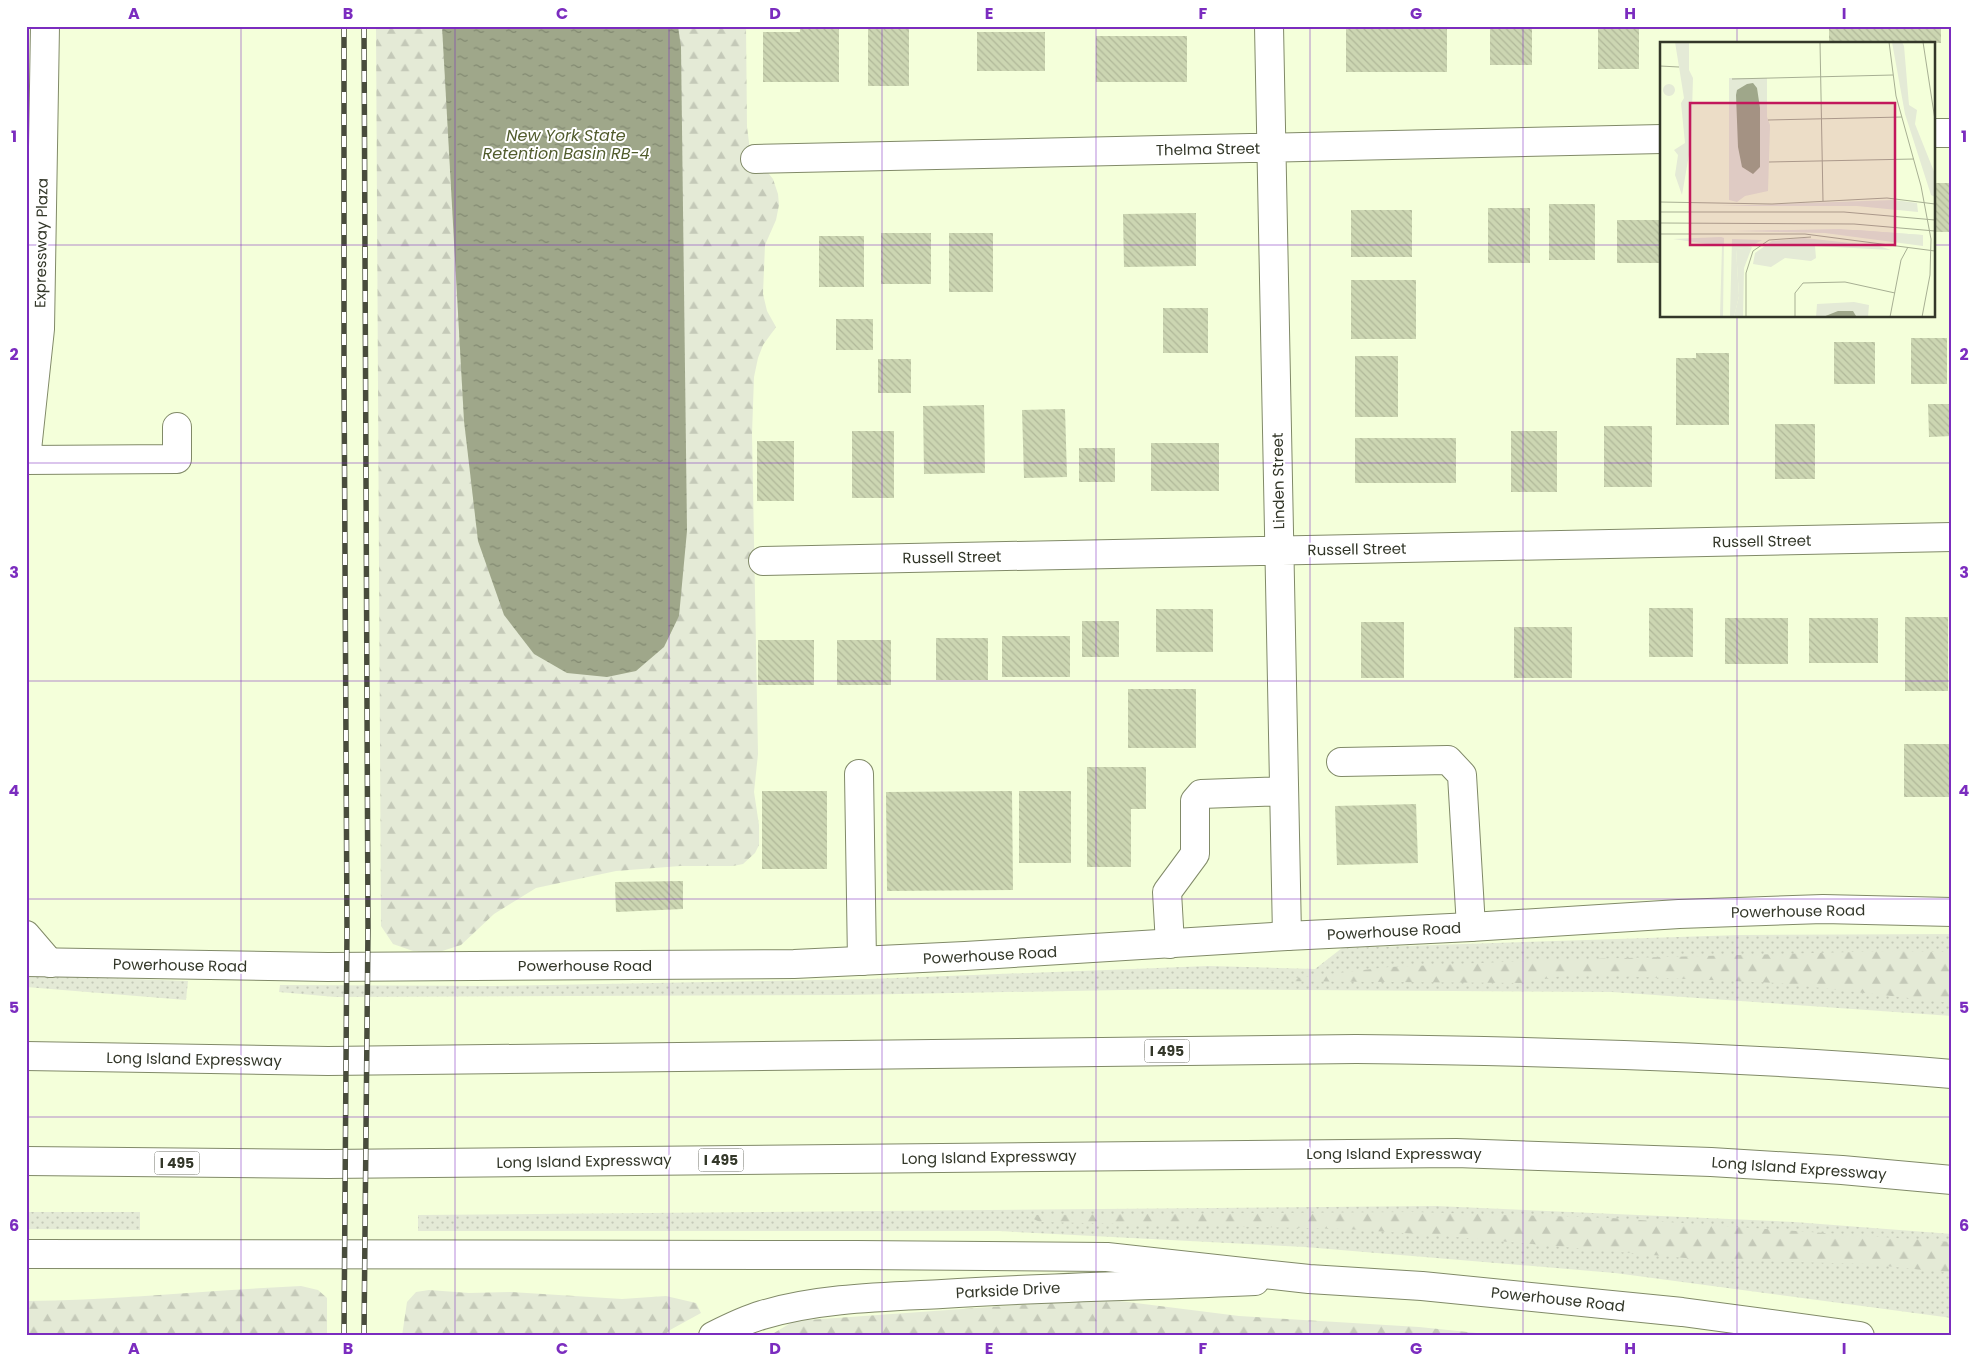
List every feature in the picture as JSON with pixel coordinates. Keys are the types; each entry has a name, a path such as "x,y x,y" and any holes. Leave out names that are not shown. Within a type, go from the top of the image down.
{"main road":[{"name":"Expressway Plaza","path":"26,459 40,329 45,26"},
{"name":"Linden Street","path":"1269,26 1287,936"},
{"path":"1936,133 1952,133"},
{"name":"Thelma Street","path":"755,159 1660,139"},
{"path":"26,459 177,459 177,427"},
{"name":"Russell Street","path":"763,561 1952,537"},
{"path":"1341,762 1448,760 1462,775 1471,927"},
{"path":"859,774 862,961"},
{"path":"1170,944 1167,892 1195,854 1195,801 1201,794 1284,791"},
{"name":"Powerhouse Road","path":"38,962 391,967 716,965 862,961 1748,911 1823,909 1952,912"},
{"path":"26,934 38,962"},
{"name":"Long Island Expressway","path":"26,1056 328,1061 1356,1049 1482,1050 1750,1060 1952,1074"},
{"name":"Long Island Expressway","path":"26,1161 328,1164 1456,1153 1730,1163 1842,1170 1952,1180"},
{"name":"Powerhouse Road","path":"26,1254 857,1254 1108,1257 1309,1279 1422,1286 1672,1310 1860,1336"},
{"name":"Parkside Drive","path":"713,1336 762,1315 818,1304 853,1300 1014,1290 1309,1279"}],"green space":[{"path":"376,26 746,26 747,127 750,150 773,179 779,205 776,220 765,245 763,294 767,311 776,327 763,345 758,358 754,377 752,434 758,754 754,792 759,825 759,845 755,853 743,864 733,866 680,866 616,871 536,888 494,914 461,945 436,953 413,951 393,944 381,926"},
{"path":"1952,934 1952,1016 1612,992 1175,989 847,995 335,997 279,992 280,985 494,986 870,979 1209,966 1315,969 1342,948 1740,935"},
{"path":"1888,951 1952,952 1952,1003 1778,983 1572,974 1522,983 1270,981 1389,967 1551,960"},
{"path":"26,975 188,981 186,1000 26,987"},
{"path":"1436,1206 1794,1222 1952,1234 1952,1318 1615,1273 1305,1247 999,1231 418,1231 418,1215"},
{"path":"26,1212 140,1212 140,1230 26,1229"},
{"path":"1416,1212 1611,1218 1952,1242 1952,1273 1867,1264 1696,1259 1347,1229 1040,1222 1025,1215"},
{"path":"301,1286 318,1290 327,1298 327,1336 26,1336 26,1301 95,1299"},
{"path":"429,1290 469,1293 511,1292 622,1299 666,1296 696,1303 701,1313 670,1330 664,1336 402,1336 407,1302 416,1292"},
{"path":"1104,1299 1239,1316 1419,1327 1506,1336 769,1336 794,1321"}],"water":[{"name":"New York State Retention Basin RB-4","path":"442,26 678,26 681,47 687,531 679,616 664,647 636,671 607,677 567,673 534,654 504,615 478,541 464,421"}],"building":[{"path":"800,26 839,26 839,82 763,82 763,32 800,32"},
{"path":"868,26 909,26 909,86 868,86"},
{"path":"1346,26 1447,26 1447,72 1346,72"},
{"path":"1490,26 1532,26 1532,65 1490,65"},
{"path":"1598,26 1639,26 1639,69 1598,69"},
{"path":"1829,26 1941,26 1941,43 1829,42"},
{"path":"977,32 1045,32 1045,71 977,71"},
{"path":"1096,36 1187,36 1187,82 1096,82"},
{"path":"1936,183 1952,183 1952,232 1936,232"},
{"path":"1549,204 1595,204 1595,260 1549,260"},
{"path":"1488,208 1530,208 1530,263 1488,263"},
{"path":"1351,210 1412,210 1412,257 1351,257"},
{"path":"1196,213 1196,266 1124,267 1123,214"},
{"path":"1617,220 1660,220 1660,263 1617,263"},
{"path":"881,233 931,233 931,284 881,284"},
{"path":"949,233 993,233 993,292 949,292"},
{"path":"819,236 864,236 864,287 819,287"},
{"path":"1351,280 1416,280 1416,339 1351,339"},
{"path":"1163,308 1208,308 1208,353 1163,353"},
{"path":"836,319 873,319 873,350 836,350"},
{"path":"1911,338 1947,338 1947,384 1911,384"},
{"path":"1834,342 1875,342 1875,384 1834,384"},
{"path":"1696,353 1729,353 1729,425 1676,425 1676,358 1696,358"},
{"path":"1355,356 1398,356 1398,417 1355,417"},
{"path":"878,359 911,359 911,393 878,393"},
{"path":"1928,404 1952,404 1952,436 1929,437"},
{"path":"984,405 985,473 924,474 923,406"},
{"path":"1065,409 1067,477 1024,478 1022,410"},
{"path":"1775,424 1815,424 1815,479 1775,479"},
{"path":"1604,426 1652,426 1652,487 1604,487"},
{"path":"852,431 894,431 894,498 852,498"},
{"path":"1511,431 1557,431 1557,492 1511,492"},
{"path":"1355,438 1456,438 1456,483 1355,483"},
{"path":"757,441 794,441 794,501 757,501"},
{"path":"1151,443 1219,443 1219,491 1151,491"},
{"path":"1079,448 1115,448 1115,482 1079,482"},
{"path":"1649,608 1693,608 1693,657 1649,657"},
{"path":"1156,609 1213,609 1213,652 1156,652"},
{"path":"1905,617 1948,617 1948,691 1905,691"},
{"path":"1725,618 1788,618 1788,664 1725,664"},
{"path":"1809,618 1878,618 1878,663 1809,663"},
{"path":"1082,621 1119,621 1119,657 1082,657"},
{"path":"1361,622 1404,622 1404,678 1361,678"},
{"path":"1514,627 1572,627 1572,678 1514,678"},
{"path":"1002,636 1070,636 1070,677 1002,677"},
{"path":"936,638 988,638 988,680 936,680"},
{"path":"758,640 814,640 814,685 758,685"},
{"path":"837,640 891,640 891,685 837,685"},
{"path":"1128,689 1196,689 1196,748 1128,748"},
{"path":"1904,744 1952,744 1952,797 1904,797"},
{"path":"1087,767 1146,767 1146,809 1131,809 1131,867 1087,867"},
{"path":"762,791 827,791 827,869 762,869"},
{"path":"1012,791 1013,890 887,891 886,792"},
{"path":"1019,791 1071,791 1071,863 1019,863"},
{"path":"1416,804 1418,863 1337,865 1335,806"},
{"path":"683,881 683,909 616,912 615,882"}],"railway":[{"path":"344,26 347,928 344,1336"},
{"path":"364,26 368,927 364,1336"}]}
